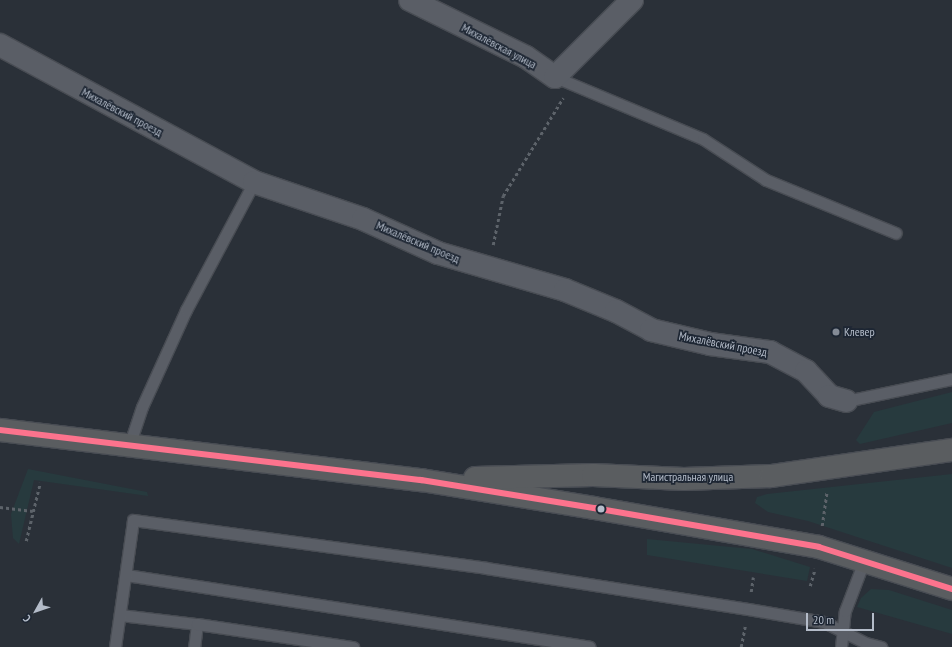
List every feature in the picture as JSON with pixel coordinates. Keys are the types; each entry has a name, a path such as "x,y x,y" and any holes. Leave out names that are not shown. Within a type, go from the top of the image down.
{"highway":[{"name":"Магистральная улица","path":"0,430 422,480 793,541 864,561 952,589"},
{"name":"Магистральная улица","path":"422,480 593,475 684,479 771,476 952,450"}],"street":[{"name":"Михалёвская улица","path":"410,0 526,57 563,81"},
{"path":"563,81 632,0"},
{"name":"Михалёвский проезд","path":"0,45 254,182 363,219 438,253 488,269 565,290 616,311 651,330 710,344 770,352 806,371 829,396 846,401"}],"lane":[{"path":"563,81 703,139 766,180 896,234"},
{"path":"129,446 142,407 186,310 254,182"},
{"path":"846,401 952,378"},
{"path":"115,647 133,520 486,568 748,609 824,622 843,632 881,647"},
{"path":"841,647 845,612 864,561"},
{"path":"126,575 589,647"},
{"path":"120,615 197,624 353,647"},
{"path":"194,647 197,624"}],"path":[{"path":"488,269 503,196 563,81"},
{"path":"26,541 40,483"},
{"path":"822,527 827,487"},
{"path":"0,507 33,511"},
{"path":"810,586 816,563"}],"green space":[{"path":"952,392 952,423 860,444 856,440 874,412"},
{"path":"28,469 147,492 148,496 34,480 19,544 13,538 11,514"},
{"path":"952,474 952,568 808,521 768,512 755,503 757,497 767,494"},
{"path":"647,539 752,549 810,567 807,581 647,555"},
{"path":"871,589 889,590 952,610 952,634 857,607 861,598"}],"transit line":[{"path":"0,430 421,480 594,508 819,547 952,589"}],"place":[{"name":"Клевер","path":"836,332"}]}
